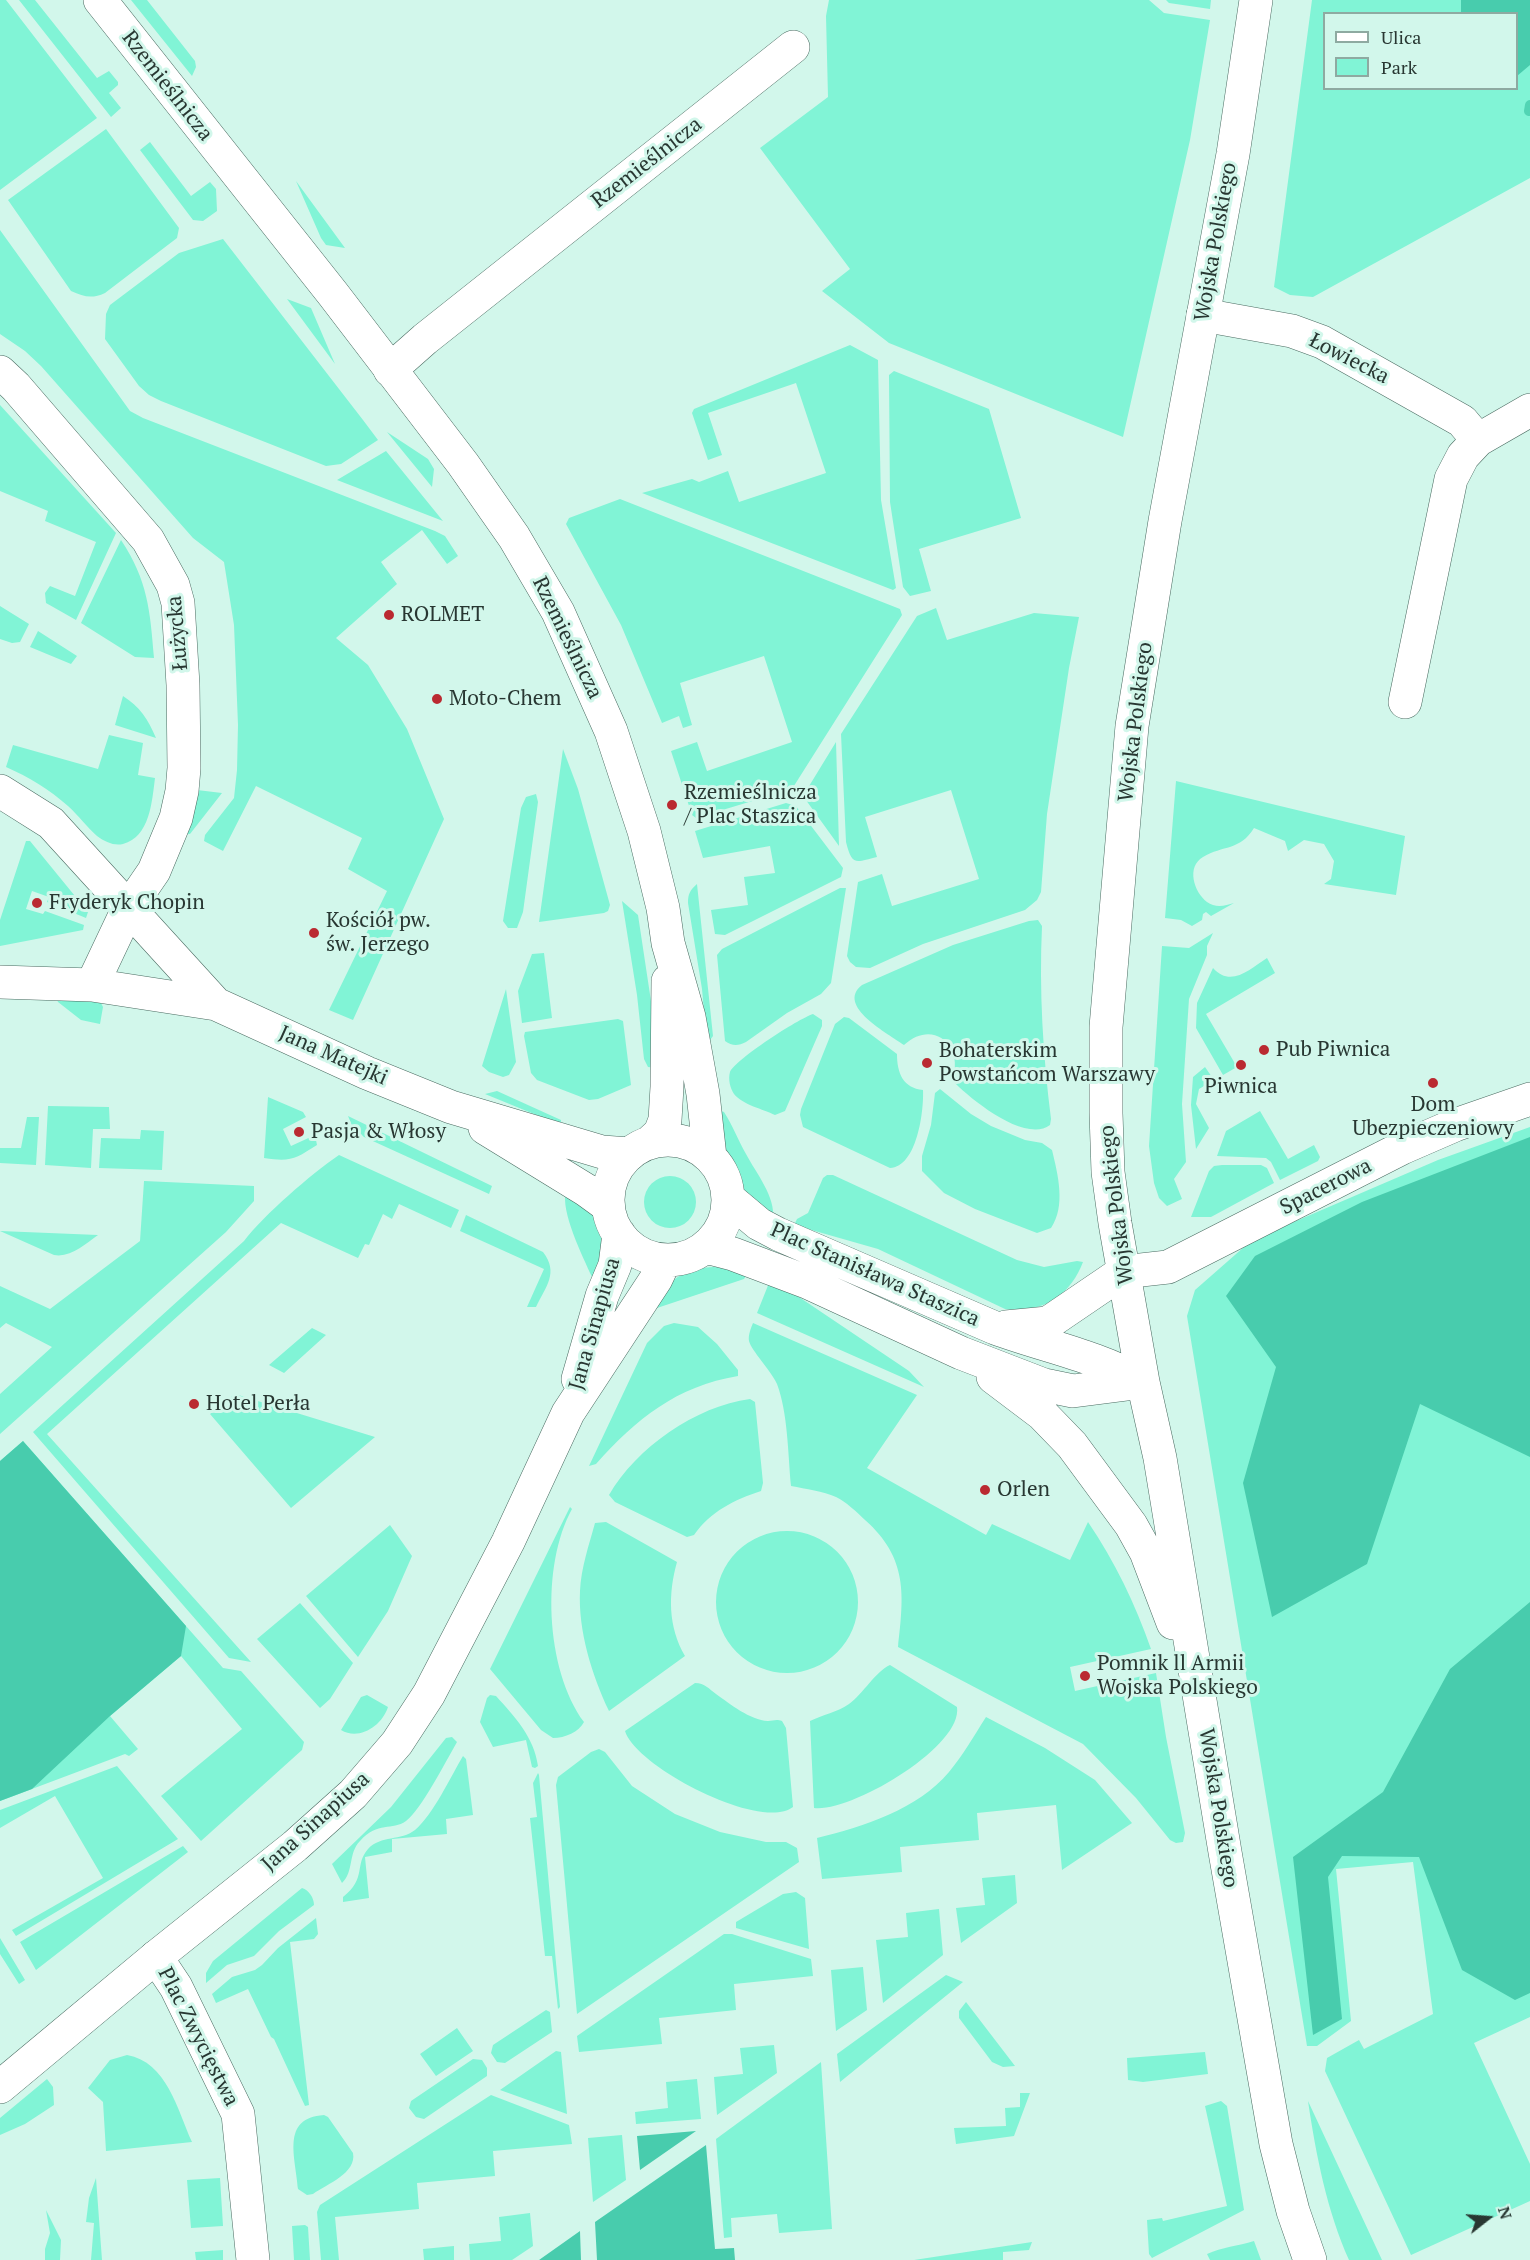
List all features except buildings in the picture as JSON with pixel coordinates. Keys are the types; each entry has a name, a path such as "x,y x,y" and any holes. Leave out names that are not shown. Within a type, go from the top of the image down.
{"street":[{"name":"Rzemieślnicza","path":"100,0 333,294 464,464 514,537 558,612 608,723 633,795 651,858 668,944 689,1017 703,1094 710,1157"},
{"name":"Wojska Polskiego","path":"1256,0 1233,154 1165,520 1132,726 1106,1027 1106,1113 1108,1172 1123,1272 1143,1382 1160,1458 1276,2144 1293,2211 1310,2260"},
{"name":"Rzemieślnicza","path":"390,370 434,331 793,47"},
{"name":"Łowiecka","path":"1203,315 1292,331 1322,342 1462,421 1478,440"},
{"name":"Łużycka","path":"0,372 16,387 148,540 176,594 183,685 182,791 176,818 154,871 128,909"},
{"path":"1405,702 1452,479 1463,456 1478,440 1530,410"},
{"name":"Jana Matejki","path":"0,791 51,823 216,1004"},
{"path":"92,985 128,909"},
{"name":"Rzemieślnicza","path":"639,1148 660,1133 665,1120 668,944"},
{"name":"Jana Matejki","path":"0,982 92,985 216,1004 367,1073 451,1107 602,1152 639,1148"},
{"name":"Spacerowa","path":"1123,1272 1168,1268 1402,1148 1455,1125 1530,1099"},
{"name":"Jana Matejki","path":"451,1107 586,1190 613,1220"},
{"path":"665,1140 681,1141 697,1147 710,1157 725,1184 728,1198 726,1216 718,1233 706,1246 679,1259 665,1260 647,1256 631,1247 613,1220 609,1187 617,1169 639,1148 665,1140"},
{"name":"Plac Stanisława Staszica","path":"728,1198 759,1224 778,1234 995,1328 1030,1341 1083,1355 1143,1382"},
{"name":"Jana Sinapiusa","path":"568,1413 602,1296 615,1264 613,1220"},
{"name":"Plac Stanisława Staszica","path":"706,1246 807,1282 961,1353 1044,1385 1073,1391 1143,1382"},
{"name":"Jana Sinapiusa","path":"0,2087 303,1838 353,1794 397,1743 429,1694 508,1542 568,1413 656,1279 665,1260"},
{"name":"Plac Stanisława Staszica","path":"995,1328 1048,1323 1123,1272"},
{"name":"Plac Stanisława Staszica","path":"961,1353 1042,1414 1072,1445 1131,1525 1146,1552 1198,1686"},
{"name":"Plac Zwycięstwa","path":"156,1957 176,1987 238,2114 253,2260"}],"green space":[{"path":"0,0 6,0 97,118 0,190"},
{"path":"19,0 35,0 97,78 109,71 118,82 118,85 109,93 121,108 111,117"},
{"path":"131,0 147,0 195,61 196,67 192,76"},
{"path":"829,0 1149,0 1164,13 1210,20 1190,140 1123,437 889,343 822,291 850,269 760,148 828,97 826,16"},
{"path":"1166,0 1211,0 1210,9 1169,3"},
{"path":"1312,0 1530,0 1530,178 1313,297 1290,295 1274,287"},
{"path":"1461,0 1530,0 1530,65 1518,75 1518,12 1461,12"},
{"path":"106,129 179,228 177,238 105,293 96,296 80,295 71,291 8,200"},
{"path":"150,142 191,196 210,182 216,189 217,211 203,221 193,220 140,150"},
{"path":"296,181 345,248 326,245"},
{"path":"0,230 130,411 435,531 445,536 458,556 447,564 422,530 381,562 397,584 336,638 368,665 407,729 444,819 353,1020 329,1010 387,891 348,869 362,838 256,786 223,851 204,841 205,835 234,798 237,770 238,725 234,625 224,562 193,538 41,366 25,351 0,334"},
{"path":"223,239 378,440 341,464 326,466 149,395 139,386 105,339 106,314 110,305 179,253"},
{"path":"287,299 311,308 335,364"},
{"path":"850,345 878,360 881,500 896,588 893,590 642,493 692,479 699,482 728,471 739,502 826,473 796,383 708,413 722,455 708,460 692,413 694,409"},
{"path":"894,371 989,409 1021,518 919,549 931,591 910,596 903,587 890,502 889,375"},
{"path":"0,405 116,533 76,620 46,603 45,593 50,586 75,596 96,542 45,521 48,511 0,491"},
{"path":"387,432 428,459 434,469 432,487"},
{"path":"386,451 443,521 337,480"},
{"path":"620,499 900,609 902,615 792,789 696,818 692,815 671,751 697,742 707,771 792,742 764,656 680,683 692,725 683,728 679,716 662,723 621,625 566,524 569,518"},
{"path":"121,540 137,569 146,596 154,658 135,657 81,623"},
{"path":"0,606 29,624 20,642 12,643 0,639"},
{"path":"936,608 947,640 1034,613 1079,617 1047,814 1041,892 1037,900 1025,910 923,944 870,968 856,967 847,956 858,882 882,874 892,906 979,879 951,790 865,817 877,857 855,860 850,855 846,842 841,734 917,616"},
{"path":"38,631 77,656 71,664 30,647"},
{"path":"123,696 143,714 156,738 115,725"},
{"path":"109,735 143,743 138,775 155,778 151,807 144,826 132,840 123,844 110,843 100,838 54,795 6,767 13,745 98,769"},
{"path":"836,742 839,846 803,796"},
{"path":"563,749 578,789 610,905 608,911 604,913 539,922"},
{"path":"1176,781 1405,836 1396,895 1324,884 1331,879 1334,861 1324,844 1304,840 1288,851 1285,841 1254,828 1243,841 1203,857 1198,861 1193,873 1198,892 1207,902 1220,906 1234,903 1211,916 1206,912 1202,920 1192,926 1181,920 1165,918"},
{"path":"197,790 222,793 190,834 187,834"},
{"path":"536,794 538,802 523,912 517,928 508,928 503,921 521,808 526,797"},
{"path":"786,803 796,806 843,868 841,877 725,935 715,934 711,910 748,905 744,877 775,873 770,846 703,858 695,831"},
{"path":"26,841 30,841 88,912 86,918 47,902 49,897 32,891 26,909 43,914 45,911 84,925 83,930 0,946 0,920"},
{"path":"697,884 713,1036 707,1044 702,989 688,903 690,892"},
{"path":"840,888 846,888 831,983 821,994 787,1013 746,1042 735,1045 725,1041 717,955 722,949"},
{"path":"622,901 638,915 654,1021 657,1068 648,1067 644,1059 637,995"},
{"path":"1038,920 1042,926 1042,1023 1051,1119 1050,1125 1039,1129 1027,1129 1012,1124 984,1107 952,1080 955,1068 954,1056 944,1040 935,1035 926,1034 915,1037 904,1045 867,1019 855,1002 855,993 862,985 953,945"},
{"path":"1213,933 1207,946 1207,955 1189,999 1182,1104 1186,1162 1174,1179 1182,1199 1167,1206 1159,1198 1154,1183 1149,1146 1162,946 1189,948"},
{"path":"544,953 552,1018 522,1023 518,991 532,954"},
{"path":"1267,958 1275,973 1206,1014 1237,1067 1223,1075 1196,1028 1197,1003 1213,968 1220,974 1234,977"},
{"path":"506,989 516,1062 509,1075 503,1077 489,1072 482,1066"},
{"path":"56,998 100,1001 103,1007 100,1024 81,1020"},
{"path":"813,1014 822,1020 822,1026 785,1111 775,1115 738,1098 729,1080 730,1072 735,1066 768,1040"},
{"path":"844,1017 849,1018 897,1054 902,1078 910,1086 923,1090 917,1136 907,1158 899,1165 890,1168 803,1127 801,1109 835,1024"},
{"path":"618,1019 623,1021 631,1085 598,1099 589,1100 537,1080 531,1073 525,1032"},
{"path":"1205,1067 1214,1080 1199,1089 1196,1104 1209,1128 1196,1149 1191,1105 1193,1077"},
{"path":"940,1089 971,1114 991,1126 1025,1140 1042,1143 1052,1150 1059,1200 1056,1219 1051,1228 1037,1233 975,1209 944,1193 922,1171 922,1156 931,1125 935,1093"},
{"path":"497,1091 561,1120 561,1125 485,1094"},
{"path":"268,1097 303,1112 306,1117 283,1129 291,1146 315,1135 317,1145 292,1158 281,1160 264,1158"},
{"path":"48,1106 109,1107 110,1129 93,1129 91,1168 45,1165"},
{"path":"716,1109 724,1112 764,1185 771,1202 773,1219 741,1189 739,1178 723,1147"},
{"path":"1260,1111 1288,1159 1314,1145 1320,1157 1318,1161 1280,1180 1271,1162 1266,1158 1217,1156 1226,1131"},
{"path":"348,1116 492,1186 489,1194 364,1137 353,1128"},
{"path":"27,1117 39,1117 36,1165 0,1163 0,1148 21,1148"},
{"path":"1530,1127 1530,2017 1474,2043 1530,2164 1530,2201 1411,2255 1325,2071 1327,2058 1359,2040 1364,2049 1433,2014 1413,1862 1336,1869 1351,2021 1317,2046 1307,2046 1187,1316 1195,1290 1252,1240 1438,1160"},
{"path":"141,1130 164,1131 162,1170 99,1168 101,1138 140,1139"},
{"path":"1530,1137 1530,1457 1420,1404 1367,1564 1272,1617 1243,1483 1276,1367 1226,1296 1255,1256 1362,1202"},
{"path":"339,1155 459,1210 451,1228 399,1204 392,1219 383,1214 369,1245 365,1244 358,1258 281,1223 47,1434 251,1662 229,1658 33,1432 244,1241 288,1195"},
{"path":"1261,1165 1267,1168 1274,1183 1211,1217 1191,1217 1209,1171 1214,1166"},
{"path":"833,1175 1017,1260 1044,1267 1083,1262 1071,1284 1053,1300 1031,1309 1005,1309 878,1249 794,1225 797,1219 808,1213 823,1178"},
{"path":"665,1176 675,1176 689,1183 696,1202 689,1221 675,1228 665,1228 655,1224 648,1217 644,1207 644,1197 648,1187 655,1180"},
{"path":"144,1181 254,1186 254,1201 226,1232 0,1434 0,1394 52,1347 6,1323 0,1328 0,1286 50,1309 140,1241"},
{"path":"566,1191 590,1208 600,1222 603,1238 597,1279 592,1277 573,1234 566,1210"},
{"path":"466,1215 543,1252 550,1266 550,1273 547,1286 536,1307 527,1307 544,1269 460,1231"},
{"path":"0,1231 98,1235 78,1250 54,1255"},
{"path":"713,1267 731,1268 747,1274 744,1279 657,1308 651,1306 676,1278 692,1270"},
{"path":"769,1283 796,1295 909,1371 924,1387 757,1313"},
{"path":"674,1323 698,1327 717,1344 738,1370 738,1376 716,1381 677,1396 642,1419 596,1464 589,1466 647,1343 664,1326"},
{"path":"753,1323 917,1395 867,1468 986,1535 992,1524 1070,1560 1088,1522 1124,1583 1151,1649 1070,1667 1075,1691 1156,1673 1185,1833 1183,1842 1176,1843 1170,1840 1136,1798 1083,1744 898,1647 902,1594 896,1563 879,1534 847,1504 826,1493 791,1486 781,1395 777,1384 749,1341"},
{"path":"312,1328 326,1335 284,1373 269,1365"},
{"path":"235,1394 375,1437 291,1508 210,1414"},
{"path":"750,1399 755,1402 763,1483 761,1491 724,1507 708,1519 694,1535 687,1537 615,1502 609,1495 635,1461 669,1432 709,1410"},
{"path":"23,1441 223,1668 241,1671 304,1742 302,1750 201,1841 161,1796 242,1729 181,1656 110,1716 138,1749 129,1756 125,1754 0,1801 0,1461"},
{"path":"23,1441 186,1626 181,1656 110,1716 32,1789 0,1801 0,1461"},
{"path":"570,1507 572,1509 562,1532 555,1558 552,1617 561,1674 571,1700 584,1722 571,1734 553,1738 541,1730 490,1669"},
{"path":"606,1522 677,1562 672,1586 671,1610 675,1634 685,1656 609,1711 587,1652 580,1606 582,1574 595,1523"},
{"path":"390,1525 412,1556 388,1611 358,1657 306,1596"},
{"path":"787,1531 814,1536 837,1552 853,1575 858,1602 853,1629 837,1652 814,1668 787,1673 760,1668 737,1652 721,1629 716,1602 721,1575 737,1552 760,1536"},
{"path":"1530,1602 1530,1993 1515,2000 1462,1970 1419,1857 1342,1856 1328,1877 1342,2019 1313,2035 1293,1857 1383,1792 1450,1669"},
{"path":"300,1603 353,1663 330,1699 320,1708 257,1639"},
{"path":"890,1665 957,1707 954,1723 942,1740 924,1758 877,1789 831,1807 814,1808 810,1721 849,1704 880,1672"},
{"path":"695,1683 704,1685 747,1715 761,1720 782,1721 786,1728 793,1807 777,1812 755,1811 729,1803 701,1792 675,1777 651,1762 634,1746 625,1731"},
{"path":"367,1695 388,1707 381,1720 362,1733 348,1733 341,1730 361,1697"},
{"path":"490,1695 496,1696 528,1737 536,1756 538,1766 535,1768 532,1767 526,1740 493,1747 480,1722"},
{"path":"986,1717 1045,1748 1095,1780 1132,1823 1062,1870 1056,1805 977,1813 979,1840 900,1847 902,1872 822,1879 817,1838 889,1815 922,1796 949,1772"},
{"path":"452,1737 457,1742 419,1807 401,1824 373,1831 360,1841 354,1851 346,1879 342,1883 332,1864 391,1807 446,1738"},
{"path":"599,1749 605,1752 632,1786 675,1814 720,1832 766,1842 786,1842 797,1848 799,1862 577,2014 556,1785 558,1777 591,1752"},
{"path":"463,1756 466,1759 473,1815 446,1819 447,1834 392,1839 392,1852 365,1857 369,1898 343,1902 343,1897 358,1878 364,1855 368,1849 379,1842 404,1836 415,1830 435,1805"},
{"path":"117,1766 178,1839 16,1936 12,1930 103,1878 55,1796 0,1828 0,1810"},
{"path":"538,1773 560,2007 558,2009 552,1956 545,1956 530,1818 537,1817 533,1783"},
{"path":"183,1846 188,1852 36,1970 20,1942"},
{"path":"1015,1875 1017,1903 961,1943 956,1908 985,1905 982,1878"},
{"path":"302,1888 311,1895 314,1905 279,1931 254,1956 227,1965 206,1983 206,1973 213,1961"},
{"path":"796,1892 805,1898 809,1949 736,1928 736,1922 783,1894"},
{"path":"939,1909 943,1955 883,2003 876,1940 908,1937 906,1913"},
{"path":"316,1918 318,1934 314,1939 290,1942 309,2105 305,2106 248,1989 216,2003 212,1994 232,1977 255,1970 262,1965 278,1948"},
{"path":"724,1934 732,1934 811,1959 813,1976 734,1984 736,2010 659,2018 662,2044 579,2052 577,2036"},
{"path":"0,1938 25,1980 19,1984 0,1954"},
{"path":"863,1967 867,2010 836,2031 831,1970"},
{"path":"946,1975 963,1982 840,2082 837,2054"},
{"path":"966,2002 1015,2066 1003,2067 992,2062 959,2018 959,2011"},
{"path":"546,2010 550,2012 552,2032 505,2063 497,2062 491,2053 493,2045"},
{"path":"457,2028 473,2051 436,2076 420,2054"},
{"path":"774,2045 777,2073 717,2115 714,2077 743,2074 740,2048"},
{"path":"556,2051 561,2052 567,2114 500,2090"},
{"path":"1205,2052 1208,2074 1143,2082 1128,2080 1127,2058"},
{"path":"127,2055 141,2059 161,2077 169,2089 192,2142 106,2151 103,2102 88,2088 110,2060"},
{"path":"473,2059 482,2060 487,2068 487,2076 424,2119 416,2117 409,2108 411,2101"},
{"path":"821,2062 832,2229 779,2233 777,2214 731,2218 732,2237 724,2238 716,2139"},
{"path":"47,2079 53,2087 54,2105 25,2124 0,2135 0,2118"},
{"path":"697,2079 701,2119 636,2124 635,2112 668,2108 666,2082"},
{"path":"1020,2093 1030,2093 1014,2136 956,2144 954,2128 1006,2126 1005,2108 1020,2107"},
{"path":"491,2095 569,2125 572,2144 493,2151 495,2176 417,2183 419,2209 335,2217 339,2260 321,2260 317,2212 320,2205"},
{"path":"1221,2101 1227,2106 1244,2210 1152,2258 1149,2254 1147,2220 1162,2218 1163,2221 1227,2206 1205,2106"},
{"path":"1308,2101 1382,2260 1349,2260 1334,2222 1323,2182"},
{"path":"324,2115 328,2117 353,2153 353,2160 340,2177 313,2194 307,2195 298,2189 294,2153 296,2132 301,2123"},
{"path":"696,2131 640,2170 637,2136"},
{"path":"622,2135 626,2180 593,2202 588,2138"},
{"path":"706,2145 715,2249 734,2248 735,2260 597,2260 595,2222"},
{"path":"96,2178 102,2260 91,2260 94,2223 86,2222 89,2198"},
{"path":"220,2178 223,2226 191,2228 187,2180"},
{"path":"46,2210 61,2240 60,2260 45,2260 45,2249 50,2233"},
{"path":"530,2213 533,2246 512,2260 470,2260 469,2244 501,2241 499,2217"},
{"path":"305,2225 308,2227 310,2260 294,2260 292,2226"},
{"path":"580,2231 581,2260 539,2260"},
{"path":"1254,2241 1261,2260 1210,2260 1207,2254 1218,2250"},
{"path":"1032,2242 1029,2250 1003,2252 1003,2260 914,2260"},
{"path":"454,2246 454,2260 424,2260 423,2249"},
{"path":"223,2250 223,2260 196,2260 195,2252"}],"waterway":[{"path":"1529,111 1530,105"}],"place":[{"name":"ROLMET","path":"389,615"},
{"name":"Moto-Chem","path":"437,699"},
{"name":"Rzemieślnicza / Plac Staszica","path":"672,805"},
{"name":"Fryderyk Chopin","path":"37,903"},
{"name":"Kościół pw. św. Jerzego","path":"314,933"},
{"name":"Pub Piwnica","path":"1264,1050"},
{"name":"Bohaterskim Powstańcom Warszawy","path":"927,1063"},
{"name":"Piwnica","path":"1241,1065"},
{"name":"Dom Ubezpieczeniowy","path":"1433,1083"},
{"name":"Pasja & Włosy","path":"299,1132"},
{"name":"Hotel Perła","path":"194,1404"},
{"name":"Orlen","path":"985,1490"},
{"name":"Pomnik ll Armii Wojska Polskiego","path":"1085,1676"}]}
